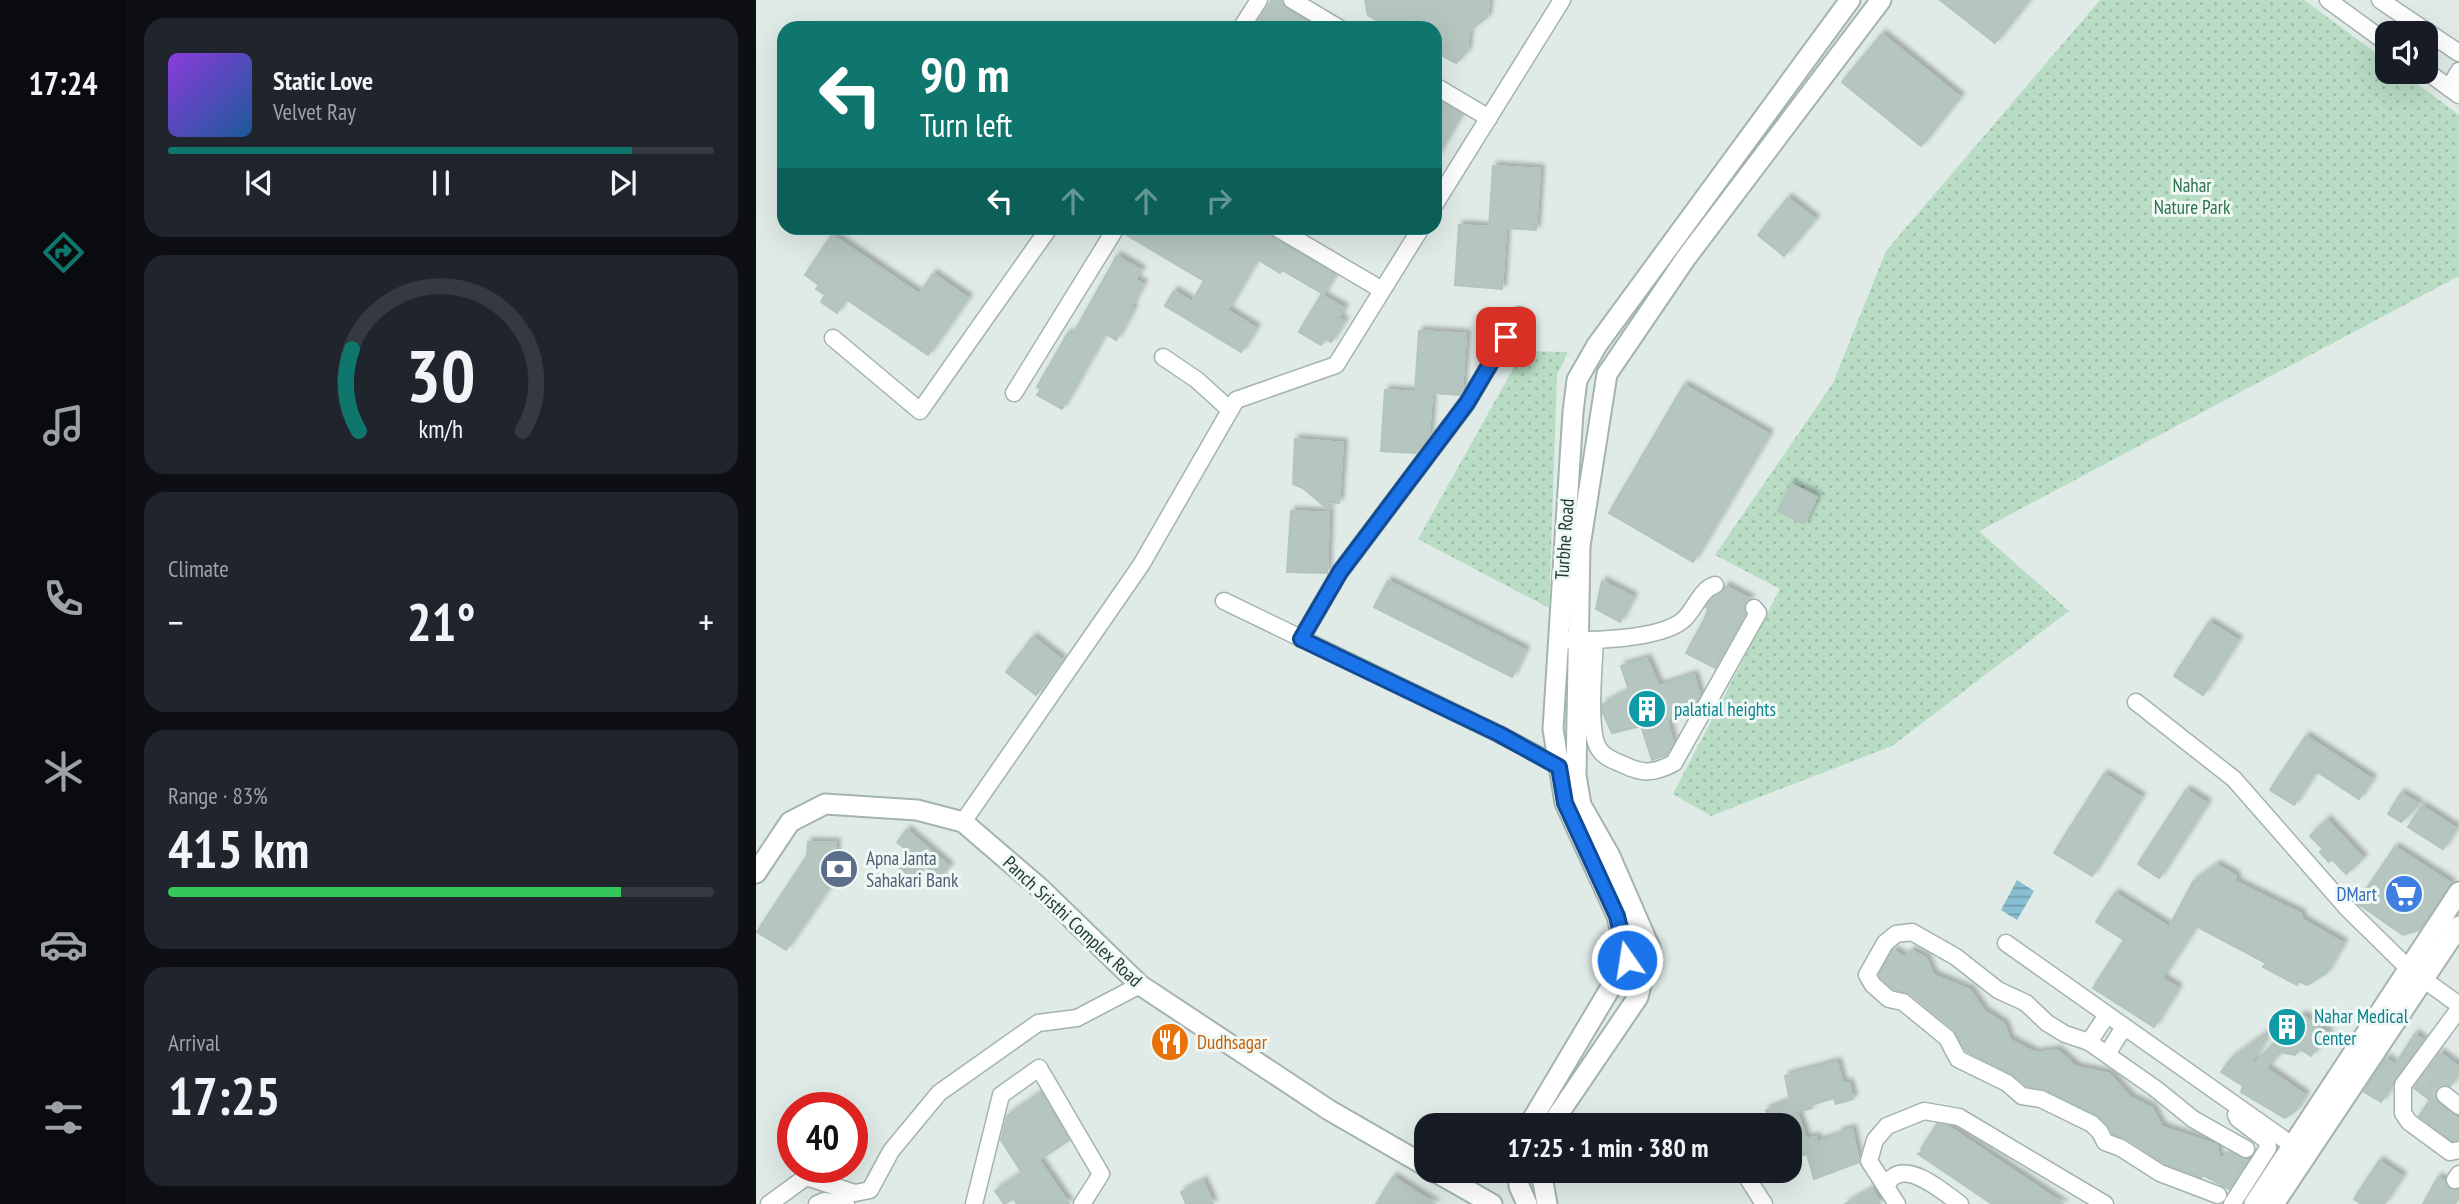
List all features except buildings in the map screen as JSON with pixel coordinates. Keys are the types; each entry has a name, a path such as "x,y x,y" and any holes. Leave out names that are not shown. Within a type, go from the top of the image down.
{"street":[{"path":"1246,21 1259,0"},
{"path":"1292,0 1327,21"},
{"path":"1442,193 1562,0"},
{"name":"Turbhe Road","path":"1536,1113 1627,960 1617,916 1565,803 1568,771 1553,729 1577,640 1572,547 1573,412 1577,380 1597,345 1850,0"},
{"path":"1572,547 1607,374 1686,258 1881,0"},
{"path":"2328,0 2375,34"},
{"path":"2380,0 2459,53"},
{"path":"2438,80 2454,92 2459,71"},
{"path":"1442,90 1489,118"},
{"path":"833,338 920,411 1044,235"},
{"path":"1014,393 1112,235"},
{"path":"1288,235 1382,290"},
{"path":"963,822 1141,565 1236,400 1336,365 1416,235"},
{"path":"1301,639 1340,572 1467,403 1519,315"},
{"path":"1163,357 1197,380 1230,410"},
{"path":"1577,380 1605,385"},
{"path":"1715,585 1707,589 1688,617 1673,627 1659,632 1577,640 1593,731 1599,749 1609,758 1637,772 1654,771 1674,764 1758,613 1754,608"},
{"path":"1224,601 1511,740 1568,771 1581,805 1610,856 1650,948 1639,997 1559,1113"},
{"path":"2136,702 2234,779 2347,908 2457,1016 2403,1085 2403,1113 2409,1122 2450,1152 2459,1150"},
{"name":"Panch Sristhi Complex Road","path":"756,873 790,822 825,804 917,810 963,822 1041,889 1140,985 1329,1110 1414,1159"},
{"path":"2266,1202 2416,974 2459,892"},
{"path":"2416,974 2459,926"},
{"path":"2218,1195 2150,1168 2121,1148 2105,1142 2092,1124 2041,1100 2022,1096 2007,1083 1958,1059 1947,1038 1903,1002 1889,999 1873,985 1867,975 1885,943 1896,934 1912,932 1956,957 1998,990 2026,1003 2056,1028 2089,1042 2193,1119 2246,1149"},
{"path":"2006,943 2300,1151"},
{"path":"1617,979 1641,986"},
{"path":"774,1202 806,1177 855,1193 870,1190 891,1151 939,1093 1038,1023 1077,1018 1140,985"},
{"path":"2089,1042 2107,1014"},
{"path":"2107,1054 2124,1027"},
{"path":"974,1204 1001,1095 1039,1068 1101,1174 1082,1204"},
{"path":"2445,1095 2459,1106"},
{"path":"2232,1204 2268,1148 2267,1141 2238,1119 2236,1115 2240,1108"},
{"path":"1897,1204 1869,1161 1875,1140 1887,1126 1924,1111 1959,1117 2105,1204"},
{"path":"1886,1187 1893,1177 1903,1174 1927,1180 1960,1204"},
{"path":"1455,1183 1492,1204"},
{"path":"1519,1183 1540,1204"},
{"path":"1540,1204 1541,1183"},
{"path":"1751,1183 1765,1204"},
{"path":"817,1204 824,1201 846,1204"}],"green space":[{"name":"Nahar Nature Park","path":"2100,0 2304,0 2375,52 2375,84 2417,84 2459,115 2459,276 1979,531 2069,611 1892,746 1711,816 1673,794 1780,589 1715,555 1833,383 1886,251"},
{"path":"1523,351 1568,352 1557,375 1549,608 1418,539"}],"water":[{"path":"2017,880 2034,891 2017,920 2001,910"}],"tunnel":[{"path":"2415,1073 2445,1095"}],"place":[{"name":"palatial heights","path":"1647,709"},
{"name":"Apna Janta Sahakari Bank","path":"839,869"},
{"name":"DMart","path":"2404,894"},
{"name":"Nahar Medical Center","path":"2287,1027"},
{"name":"Dudhsagar","path":"1170,1042"}],"route":[{"path":"1506,337 1467,403 1356,548 1301,639 1499,734 1559,767 1565,803 1617,916 1627,960"}]}
